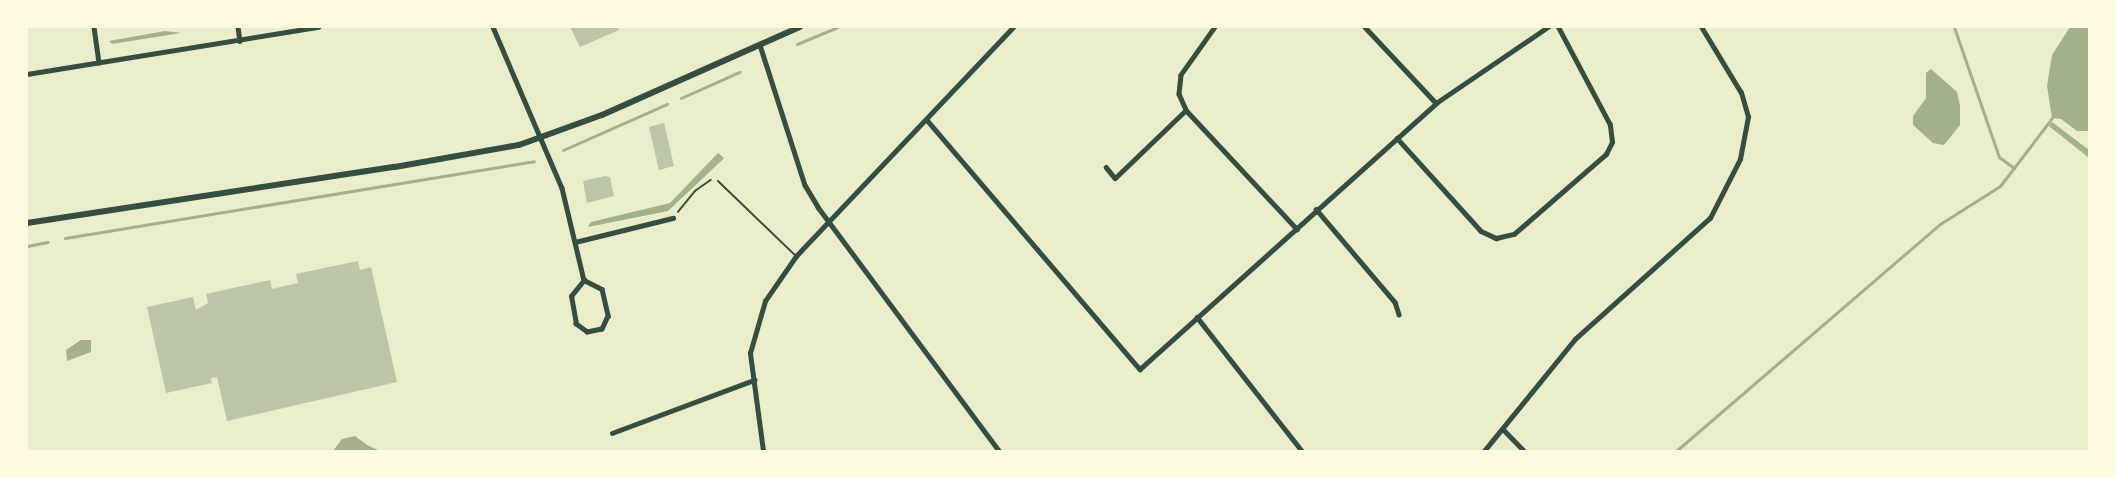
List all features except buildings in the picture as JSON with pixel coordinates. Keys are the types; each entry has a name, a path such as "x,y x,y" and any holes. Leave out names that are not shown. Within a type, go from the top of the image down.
{"main road":[{"path":"27,222 439,160 542,138 800,27"}],"street":[{"path":"94,27 99,63"},
{"path":"238,27 240,41"},
{"path":"27,74 318,27"},
{"path":"493,27 562,188 584,280"},
{"path":"763,451 750,353 760,309 796,256 1013,27"},
{"path":"1215,27 1181,75 1179,94 1186,110 1297,229"},
{"path":"1365,27 1436,103"},
{"path":"927,120 1140,369 1436,103 1548,27"},
{"path":"1397,138 1481,231 1496,238 1514,234 1606,154 1612,142 1610,125 1558,27"},
{"path":"1484,451 1575,339 1710,218 1735,169 1747,131 1746,105 1701,27"},
{"path":"760,45 805,185 999,451"},
{"path":"1106,167 1116,178 1186,110"},
{"path":"1316,209 1395,302 1400,314"},
{"path":"575,242 673,218"},
{"path":"584,280 602,289 608,316 603,329 587,332 576,324 571,296 584,280"},
{"path":"1197,317 1302,451"},
{"path":"612,433 754,380"},
{"path":"1503,429 1524,451"}],"lane":[{"path":"718,181 796,256"}],"path":[{"path":"673,218 695,191 709,181 718,181"}],"shaded area":[{"path":"2070,27 2089,27 2089,131 2077,131 2061,119 2052,118 2047,86 2052,55"},
{"path":"165,31 181,33 112,44 109,41"},
{"path":"1931,69 1957,92 1960,106 1960,125 1944,145 1933,143 1913,125 1913,116 1926,98 1926,73"},
{"path":"2052,122 2089,150 2089,158 2049,126"},
{"path":"718,153 724,158 668,211 588,227 591,222 670,203"},
{"path":"81,340 91,340 91,352 67,361 66,350"},
{"path":"355,436 380,451 333,451 342,439"}],"waterway":[{"path":"797,44 838,27"},
{"path":"1954,27 1999,157 2014,168"},
{"path":"681,98 739,72"},
{"path":"563,150 667,104"},
{"path":"1676,451 1940,224 2000,186 2052,118"},
{"path":"65,238 534,161"},
{"path":"27,246 48,242"}]}
